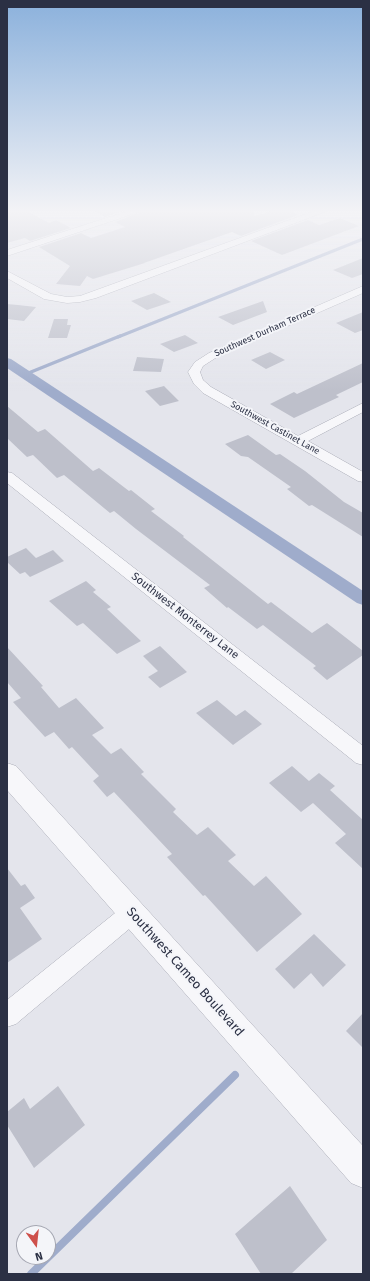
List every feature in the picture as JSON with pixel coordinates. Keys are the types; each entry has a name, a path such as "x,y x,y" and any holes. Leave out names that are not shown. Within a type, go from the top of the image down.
{"street":[{"path":"7,274 48,297 67,300 92,296 161,271"},
{"name":"Southwest Durham Terrace","path":"194,372 198,364 213,355 363,289"},
{"name":"Southwest Castinet Lane","path":"194,372 198,382 207,390 363,478"},
{"path":"299,441 363,407"},
{"name":"Southwest Monterrey Lane","path":"7,476 363,756"},
{"name":"Southwest Cameo Boulevard","path":"7,773 133,912 363,1171"},
{"path":"7,1015 133,912"}],"building":[{"path":"66,271 120,271 93,279 87,276 80,286 56,284"},
{"path":"335,271 363,271 363,274 352,278"},
{"path":"154,293 171,302 147,310 131,301"},
{"path":"263,301 267,312 233,325 218,317"},
{"path":"7,304 36,307 24,321 7,319"},
{"path":"363,312 363,330 355,333 336,323"},
{"path":"54,319 68,319 67,325 71,325 67,338 48,338"},
{"path":"185,335 198,343 174,352 160,344"},
{"path":"270,352 285,360 266,369 251,360"},
{"path":"137,357 164,359 161,372 133,371"},
{"path":"363,363 363,382 336,395 339,397 294,418 270,404 294,392 297,394"},
{"path":"164,386 179,401 160,406 145,391"},
{"path":"7,406 38,432 45,429 93,471 99,468 129,491 131,490 155,509 151,511 268,604 271,602 312,633 327,623 363,651 363,655 327,680 313,668 316,666 263,625 257,629 228,607 227,608 204,588 210,585 114,511 110,513 64,475 57,478 33,455 27,457 7,438"},
{"path":"248,435 276,455 280,454 305,471 344,502 363,513 363,537 312,505 309,506 287,489 291,487 248,457 241,456 225,444"},
{"path":"26,548 36,558 53,550 64,561 30,577 25,572 20,574 7,562 7,557"},
{"path":"86,581 96,590 93,592 111,607 107,609 141,641 117,654 83,623 77,626 49,601"},
{"path":"160,646 187,672 160,688 148,677 158,671 143,656"},
{"path":"7,647 43,686 41,687 59,708 76,698 104,728 92,735 111,754 121,748 144,772 141,774 176,809 173,812 197,835 208,827 236,855 228,861 254,886 266,876 302,914 257,952 205,895 203,896 167,857 172,854 114,792 107,797 93,781 99,776 72,747 69,749 54,732 45,737 13,702 21,698 7,682"},
{"path":"217,700 236,716 245,710 262,724 233,745 196,713"},
{"path":"292,766 309,781 319,773 335,786 330,790 363,820 363,869 335,843 346,834 313,803 301,812 269,783"},
{"path":"7,868 21,886 25,884 35,898 20,908 42,939 7,963"},
{"path":"314,934 346,965 323,987 311,973 294,989 275,969"},
{"path":"363,1013 363,1048 346,1031"},
{"path":"58,1086 85,1125 34,1168 7,1125 7,1112 24,1098 30,1109"},
{"path":"290,1186 327,1240 291,1274 261,1274 235,1234"}],"waterway":[{"path":"118,337 284,271"},
{"path":"26,374 120,336"},
{"path":"7,362 363,599"},
{"path":"31,1274 235,1075"}]}
